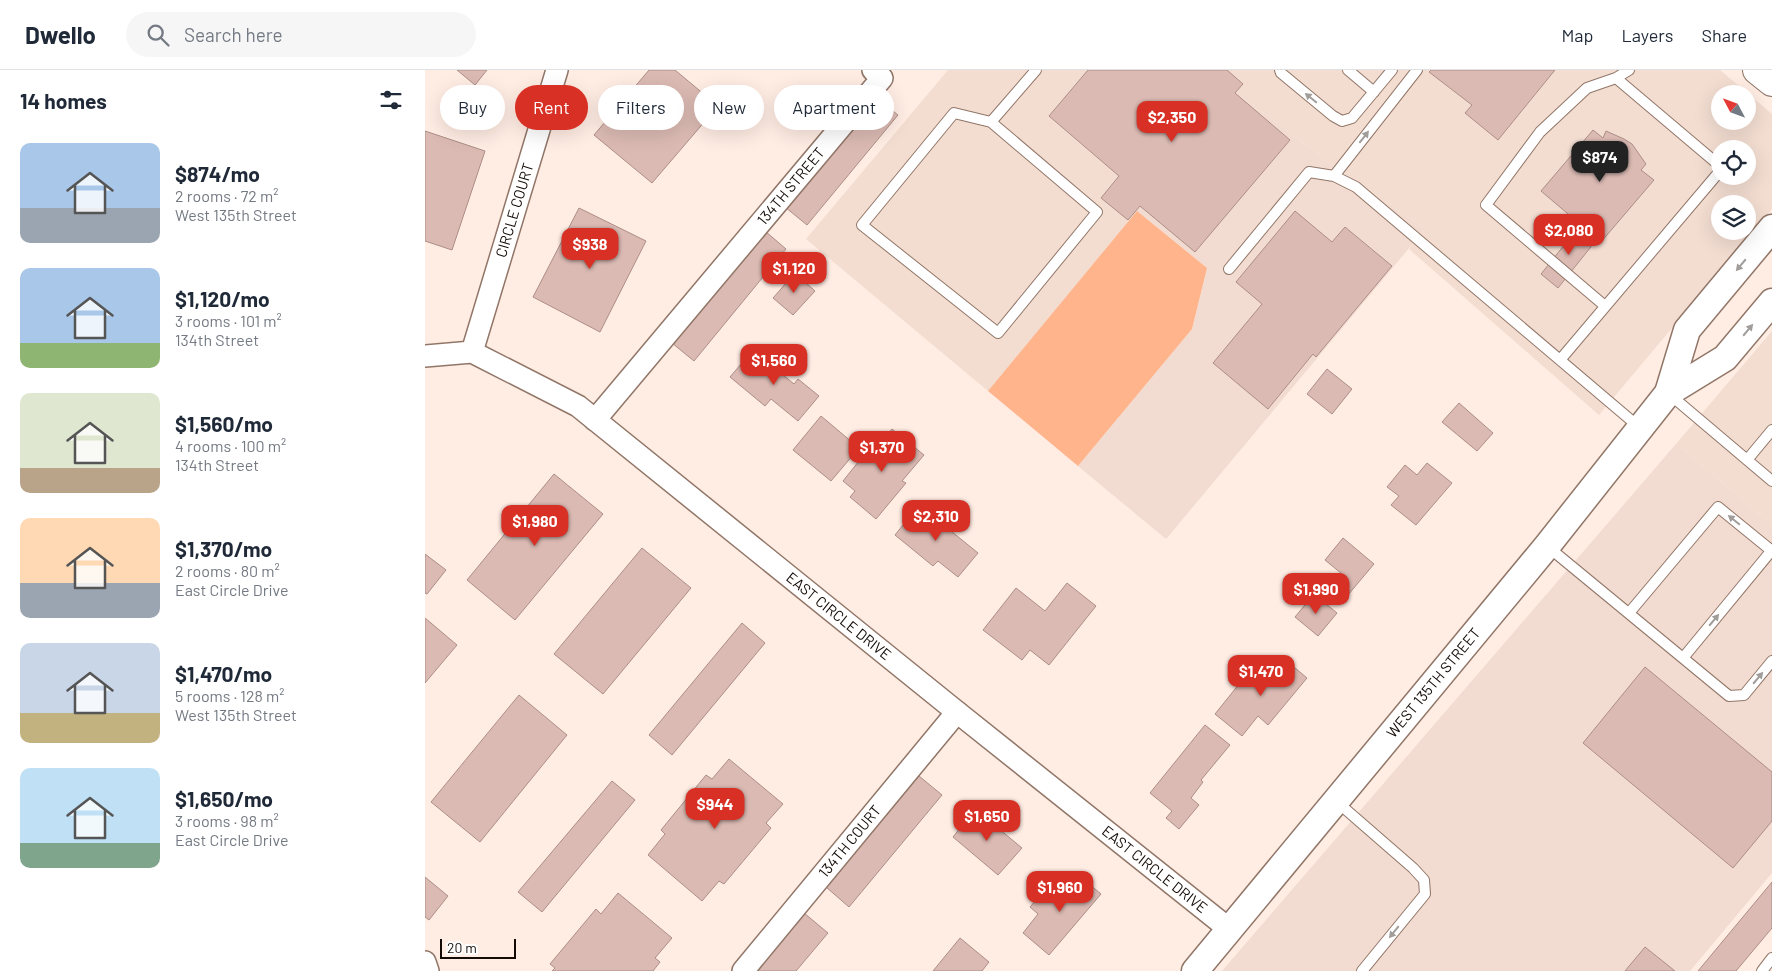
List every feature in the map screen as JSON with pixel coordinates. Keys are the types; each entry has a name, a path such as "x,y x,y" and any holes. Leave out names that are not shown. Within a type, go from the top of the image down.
{"main road":[{"path":"1757,70 1772,82"}],"street":[{"name":"CIRCLE COURT","path":"472,352 557,70"},
{"name":"134TH STREET","path":"595,420 882,78 873,70"},
{"name":"WEST 135TH STREET","path":"1668,392 1687,330 1772,228"},
{"name":"WEST 135TH STREET","path":"1195,971 1547,546 1668,392 1725,358 1772,302"},
{"path":"425,356 472,352"},
{"name":"EAST CIRCLE DRIVE","path":"472,352 579,406 1229,929"},
{"name":"134TH COURT","path":"743,971 957,712"},
{"path":"425,962 428,971"}],"lane":[{"path":"991,122 1036,70"},
{"path":"1280,70 1281,73 1333,116 1342,121 1352,118 1392,70"},
{"path":"1348,70 1373,92"},
{"path":"1334,176 1417,70"},
{"path":"1605,306 1486,204 1540,132 1587,88 1629,70"},
{"path":"1619,74 1711,158"},
{"path":"954,113 991,122 1097,212 998,333 862,225 954,113"},
{"path":"1229,269 1309,172 1334,176 1356,188 1639,427"},
{"path":"1560,360 1711,182"},
{"path":"1668,392 1772,481"},
{"path":"1747,460 1772,430"},
{"path":"1629,613 1718,507 1772,551 1683,658"},
{"path":"1547,546 1729,696 1744,694 1772,662"},
{"path":"1336,801 1413,868 1424,880 1425,894 1362,971"},
{"path":"1762,971 1772,958"}],"shaded area":[{"path":"948,70 1720,70 1738,85 1711,85 1711,130 1756,130 1756,100 1772,114 1772,209 1756,228 1756,195 1711,195 1711,240 1746,240 1599,415 1409,249 1425,229 1329,163 1237,93 988,391 806,239"},
{"path":"1237,93 1329,163 1425,229 1166,539 1078,466 1192,329 1207,268 1137,211"},
{"path":"1137,211 1207,268 1192,329 1078,466 988,391"},
{"path":"1772,331 1772,525 1676,444"},
{"path":"1676,444 1772,525 1772,873 1690,971 1222,971"}],"building":[{"path":"457,70 487,70 475,85"},
{"path":"649,70 675,70 694,86 694,130 697,130 652,183 594,135 598,130 684,130 684,85 636,85"},
{"path":"1088,70 1227,70 1243,84 1235,93 1290,140 1195,252 1140,206 1128,220 1101,198 1119,176 1049,116"},
{"path":"1431,70 1555,70 1498,140 1465,113 1472,105 1429,72"},
{"path":"894,112 898,115 894,120"},
{"path":"848,130 886,130 807,225 785,207"},
{"path":"1593,130 1603,138 1606,131 1632,144 1646,164 1641,170 1654,180 1601,242 1541,191"},
{"path":"425,131 485,151 452,250 425,241"},
{"path":"579,208 646,241 600,332 533,297"},
{"path":"1295,211 1332,242 1345,227 1392,266 1316,357 1313,354 1268,409 1213,363 1262,304 1236,282"},
{"path":"1581,224 1598,238 1558,288 1541,274"},
{"path":"765,231 786,249 694,361 672,343"},
{"path":"795,273 815,291 793,315 773,298"},
{"path":"753,350 794,384 798,379 819,396 798,421 771,399 765,406 730,377"},
{"path":"1327,369 1352,389 1332,414 1307,394"},
{"path":"1459,403 1493,433 1477,451 1442,422"},
{"path":"821,416 859,448 831,481 793,450"},
{"path":"892,429 924,455 902,481 906,483 876,519 850,497 855,491 843,481 867,451 871,455"},
{"path":"1427,463 1452,483 1416,525 1391,505 1399,496 1387,487 1405,465 1417,475"},
{"path":"554,474 603,514 515,620 467,580"},
{"path":"919,505 978,553 958,577 938,561 933,566 895,535"},
{"path":"1343,538 1374,564 1342,602 1327,591 1342,574 1325,560"},
{"path":"642,548 691,588 603,694 554,654"},
{"path":"425,554 446,570 427,594 425,593"},
{"path":"1067,583 1096,606 1049,665 1030,650 1022,660 983,630 1016,588 1045,611"},
{"path":"1314,594 1337,613 1318,636 1295,617"},
{"path":"425,618 457,645 425,683"},
{"path":"742,623 765,643 672,755 649,735"},
{"path":"1282,657 1307,678 1268,725 1258,716 1242,736 1215,714 1248,673 1261,683"},
{"path":"1645,667 1772,772 1772,821 1733,868 1583,743"},
{"path":"519,695 567,735 480,842 431,802"},
{"path":"1205,725 1230,745 1201,780 1203,782 1191,798 1199,805 1179,829 1166,818 1172,811 1150,793"},
{"path":"729,759 783,804 766,823 771,828 724,884 719,881 702,901 648,855 665,834 661,830 706,775 712,779"},
{"path":"919,776 942,795 849,907 826,887"},
{"path":"612,781 635,800 542,912 518,892"},
{"path":"975,809 1022,848 998,875 953,837"},
{"path":"1077,874 1101,894 1049,955 1023,933 1038,914 1030,907 1047,887 1058,896"},
{"path":"425,877 448,896 429,920 425,917"},
{"path":"1772,882 1772,928 1736,971 1698,971"},
{"path":"618,893 672,938 655,958 660,962 653,971 552,971 555,968 550,964 596,909 601,914"},
{"path":"804,913 828,933 796,971 756,971"},
{"path":"960,938 989,962 982,971 933,971"},
{"path":"1645,947 1675,971 1625,971"}]}
